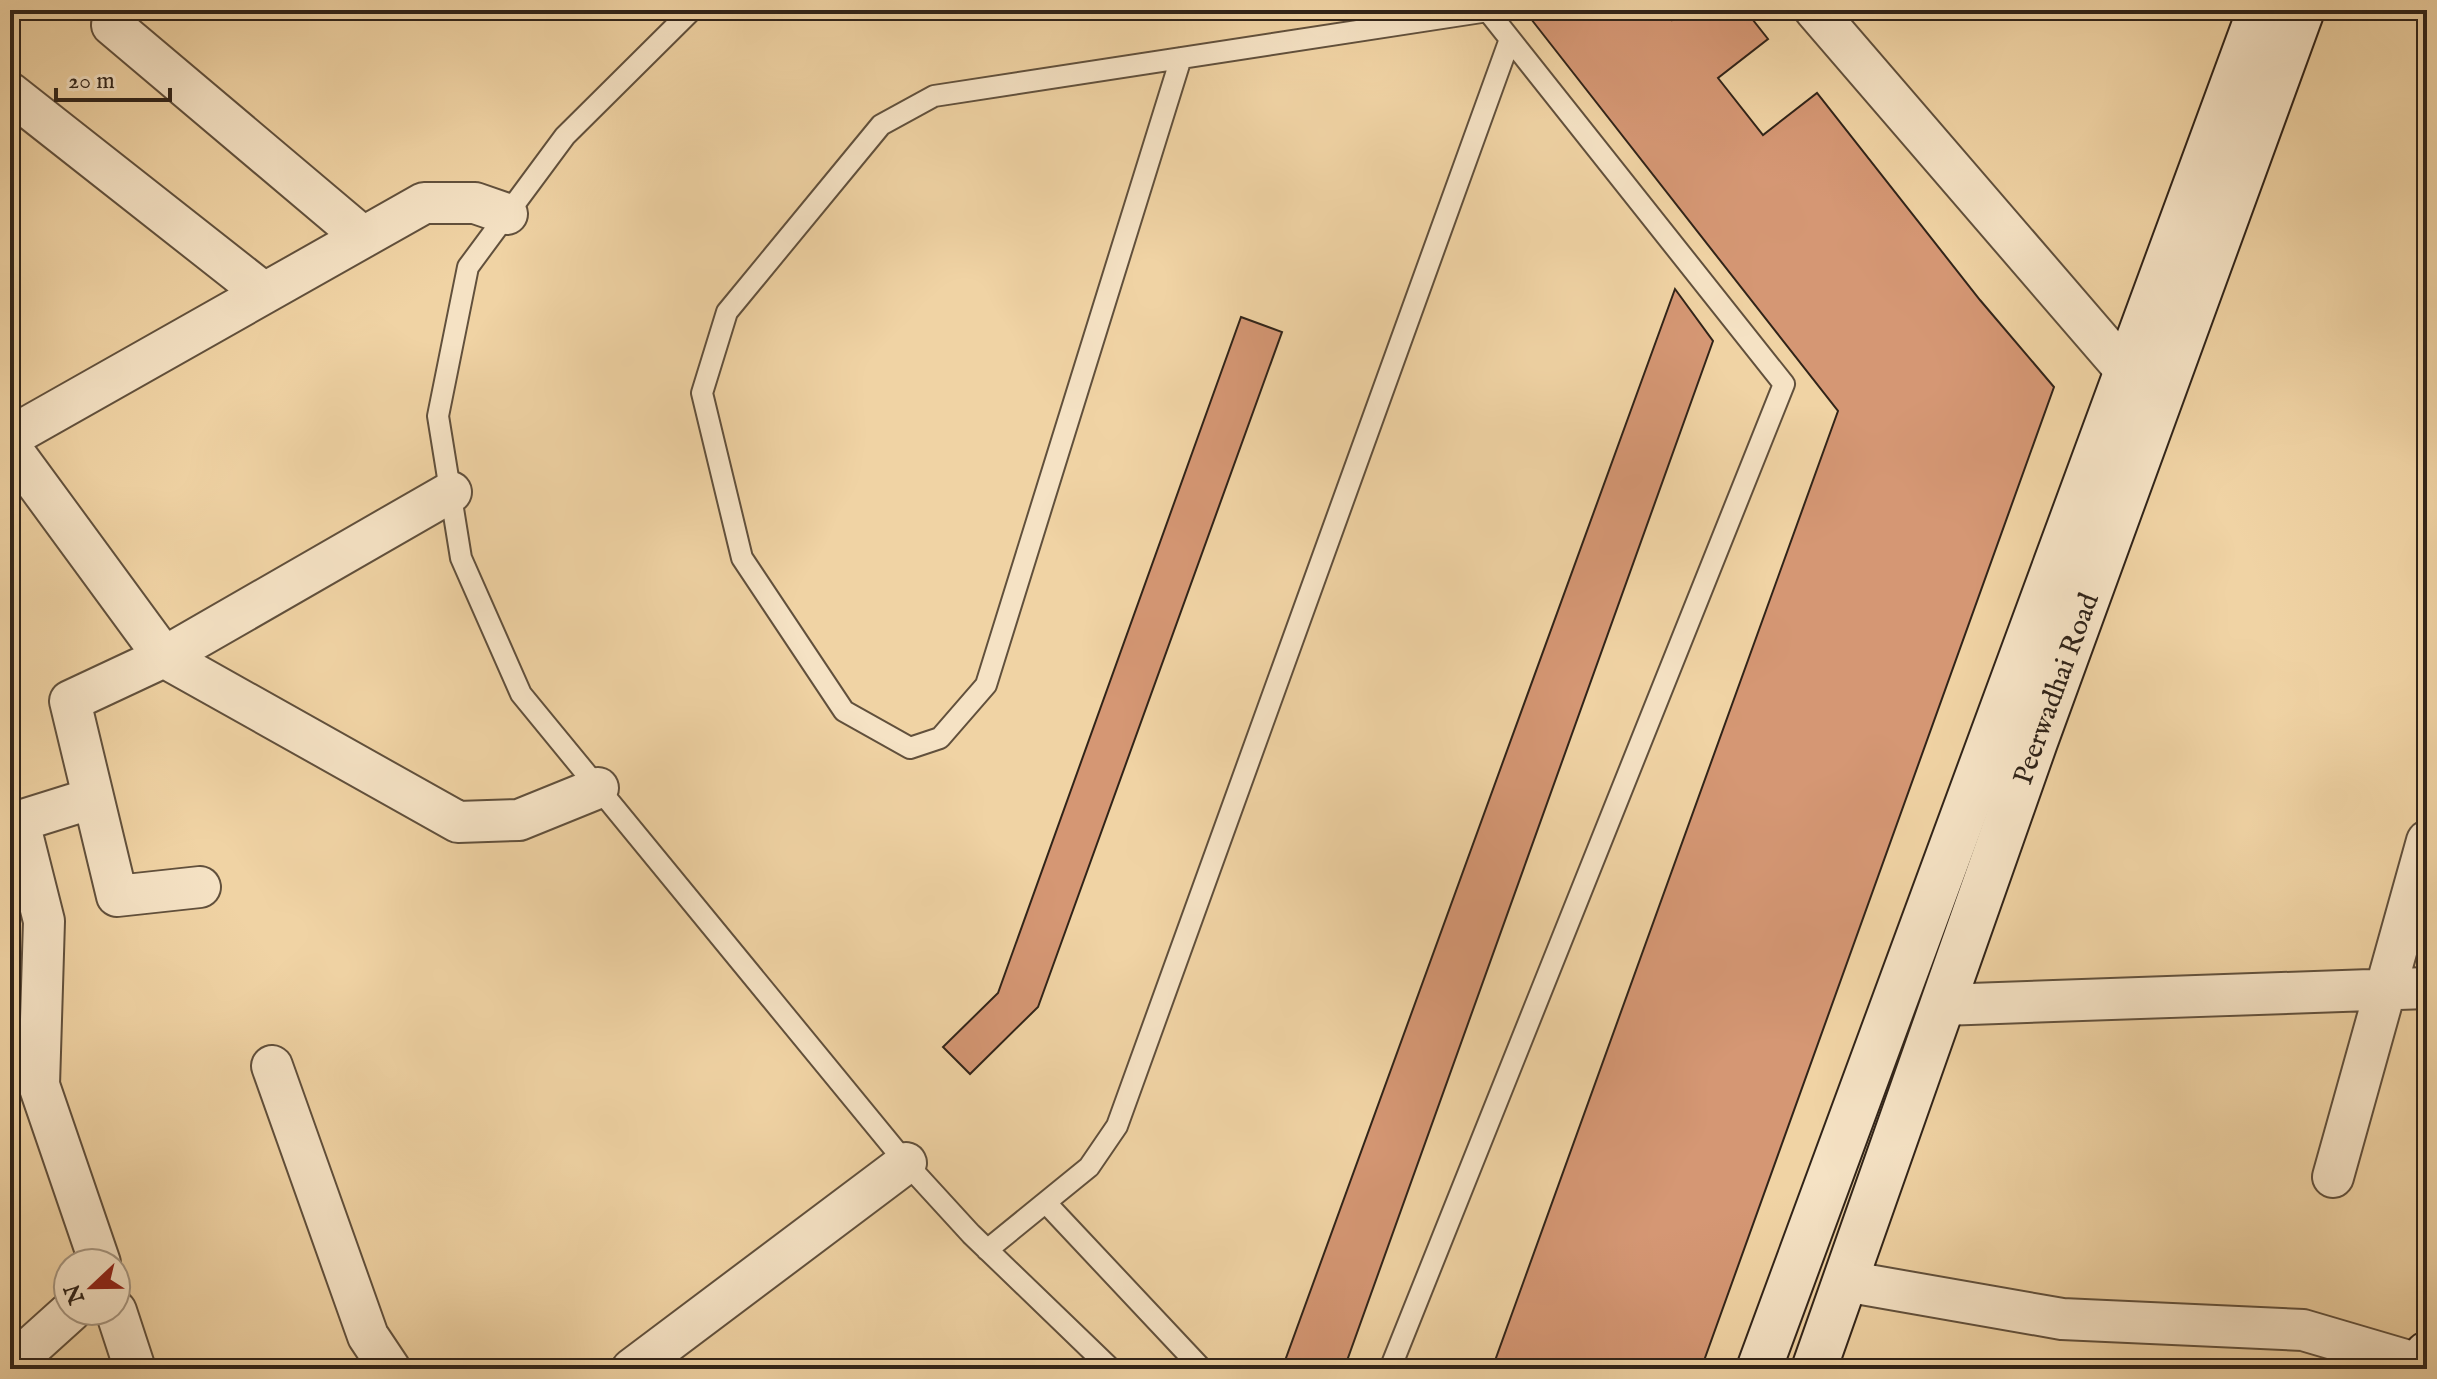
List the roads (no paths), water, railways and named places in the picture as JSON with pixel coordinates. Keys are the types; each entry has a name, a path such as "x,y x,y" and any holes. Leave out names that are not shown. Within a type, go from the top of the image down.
{"main road":[{"path":"1759,1369 2260,10"},
{"name":"Peerwadhai Road","path":"1814,1369 1942,1005 2302,10"}],"street":[{"path":"1815,10 2127,372"},
{"path":"112,25 363,237"},
{"path":"10,93 264,293"},
{"path":"10,437 424,203 475,203 507,214"},
{"path":"10,447 164,657 458,822 519,820 598,788"},
{"path":"200,887 117,896 70,701 164,657 451,492"},
{"path":"93,798 14,823 44,921 39,1085 95,1247"},
{"path":"2333,1177 2427,841"},
{"path":"1942,1005 2427,988"},
{"path":"272,1066 368,1336 390,1369"},
{"path":"632,1369 906,1163"},
{"path":"1845,1281 2062,1319 2303,1330 2423,1363"},
{"path":"10,1366 53,1327"},
{"path":"121,1327 135,1369"}],"lane":[{"path":"692,10 565,136 468,267 438,416 461,558 521,694 906,1163 987,1250 1111,1369"},
{"path":"1181,58 986,685 940,738 910,748 844,711 742,558 702,393 727,312 881,125 934,96 1487,10 1784,384 1390,1369"},
{"path":"987,1250 1089,1167 1117,1126 1510,39"},
{"path":"1047,1204 1202,1369"}]}
